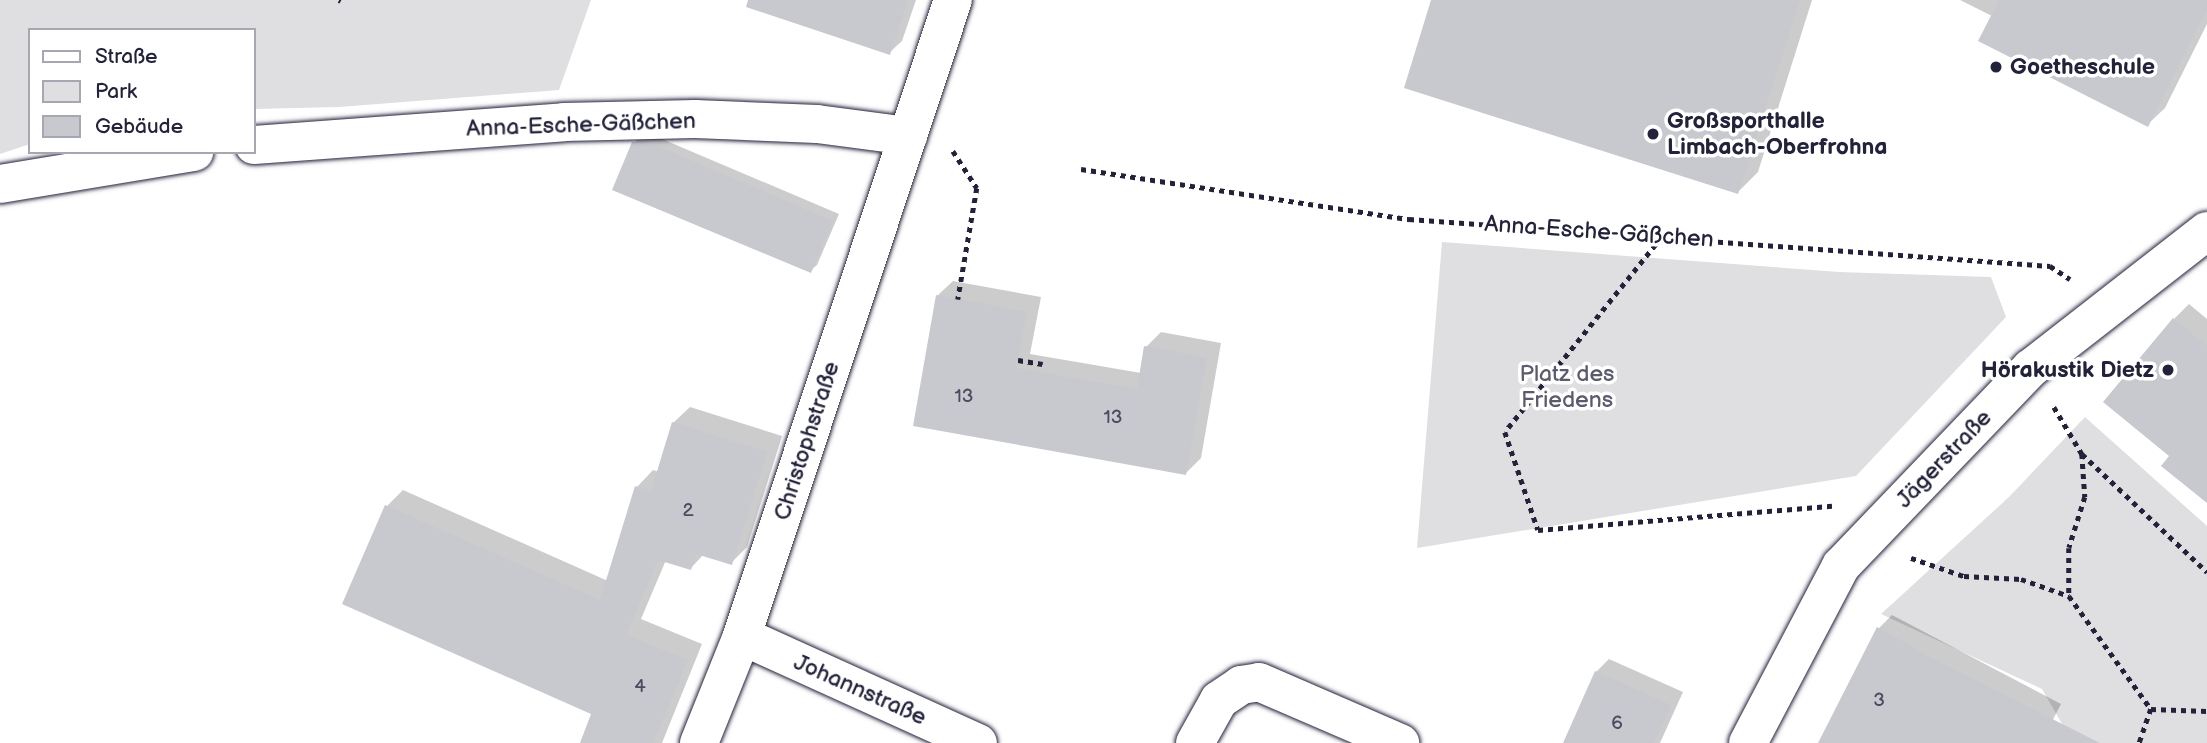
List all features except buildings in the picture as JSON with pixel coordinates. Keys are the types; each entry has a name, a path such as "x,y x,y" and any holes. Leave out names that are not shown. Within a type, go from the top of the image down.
{"street":[{"name":"Christophstraße","path":"699,743 742,636 953,0"},
{"name":"Anna-Esche-Gäßchen","path":"256,145 564,122 695,119 817,124 908,136"},
{"path":"0,184 182,154"},
{"name":"Jägerstraße","path":"1748,743 1841,566 2031,368 2108,304 2207,231"},
{"name":"Johannstraße","path":"742,636 978,743"},
{"path":"1195,743 1219,700 1241,685 1259,682 1400,743"}],"path":[{"path":"950,146 977,188 958,299"},
{"name":"Anna-Esche-Gäßchen","path":"1081,169 1409,219 2050,266 2108,304"},
{"path":"1662,236 1505,432 1538,530 1837,506"},
{"path":"1018,360 1043,364"},
{"path":"2031,368 2082,454 2207,572"},
{"path":"2069,596 2068,548 2085,497 2082,454"},
{"path":"1907,556 1964,576 2021,579 2069,596 2151,709"},
{"path":"2151,709 2207,710"},
{"path":"2139,743 2151,709"}],"green space":[{"path":"0,0 591,0 559,90 339,107 256,109 256,28 28,28 28,145 0,154"},
{"name":"Platz des Friedens","path":"1442,242 1839,272 1991,277 2006,317 1856,476 1417,548"},
{"path":"2085,417 2207,526 2207,743 2073,743 2042,689 1881,614 2009,497"}],"place":[{"name":"Goetheschule","path":"1996,67"},
{"name":"Großsporthalle Limbach-Oberfrohna","path":"1653,134"},
{"name":"Hörakustik Dietz","path":"2168,370"}]}
